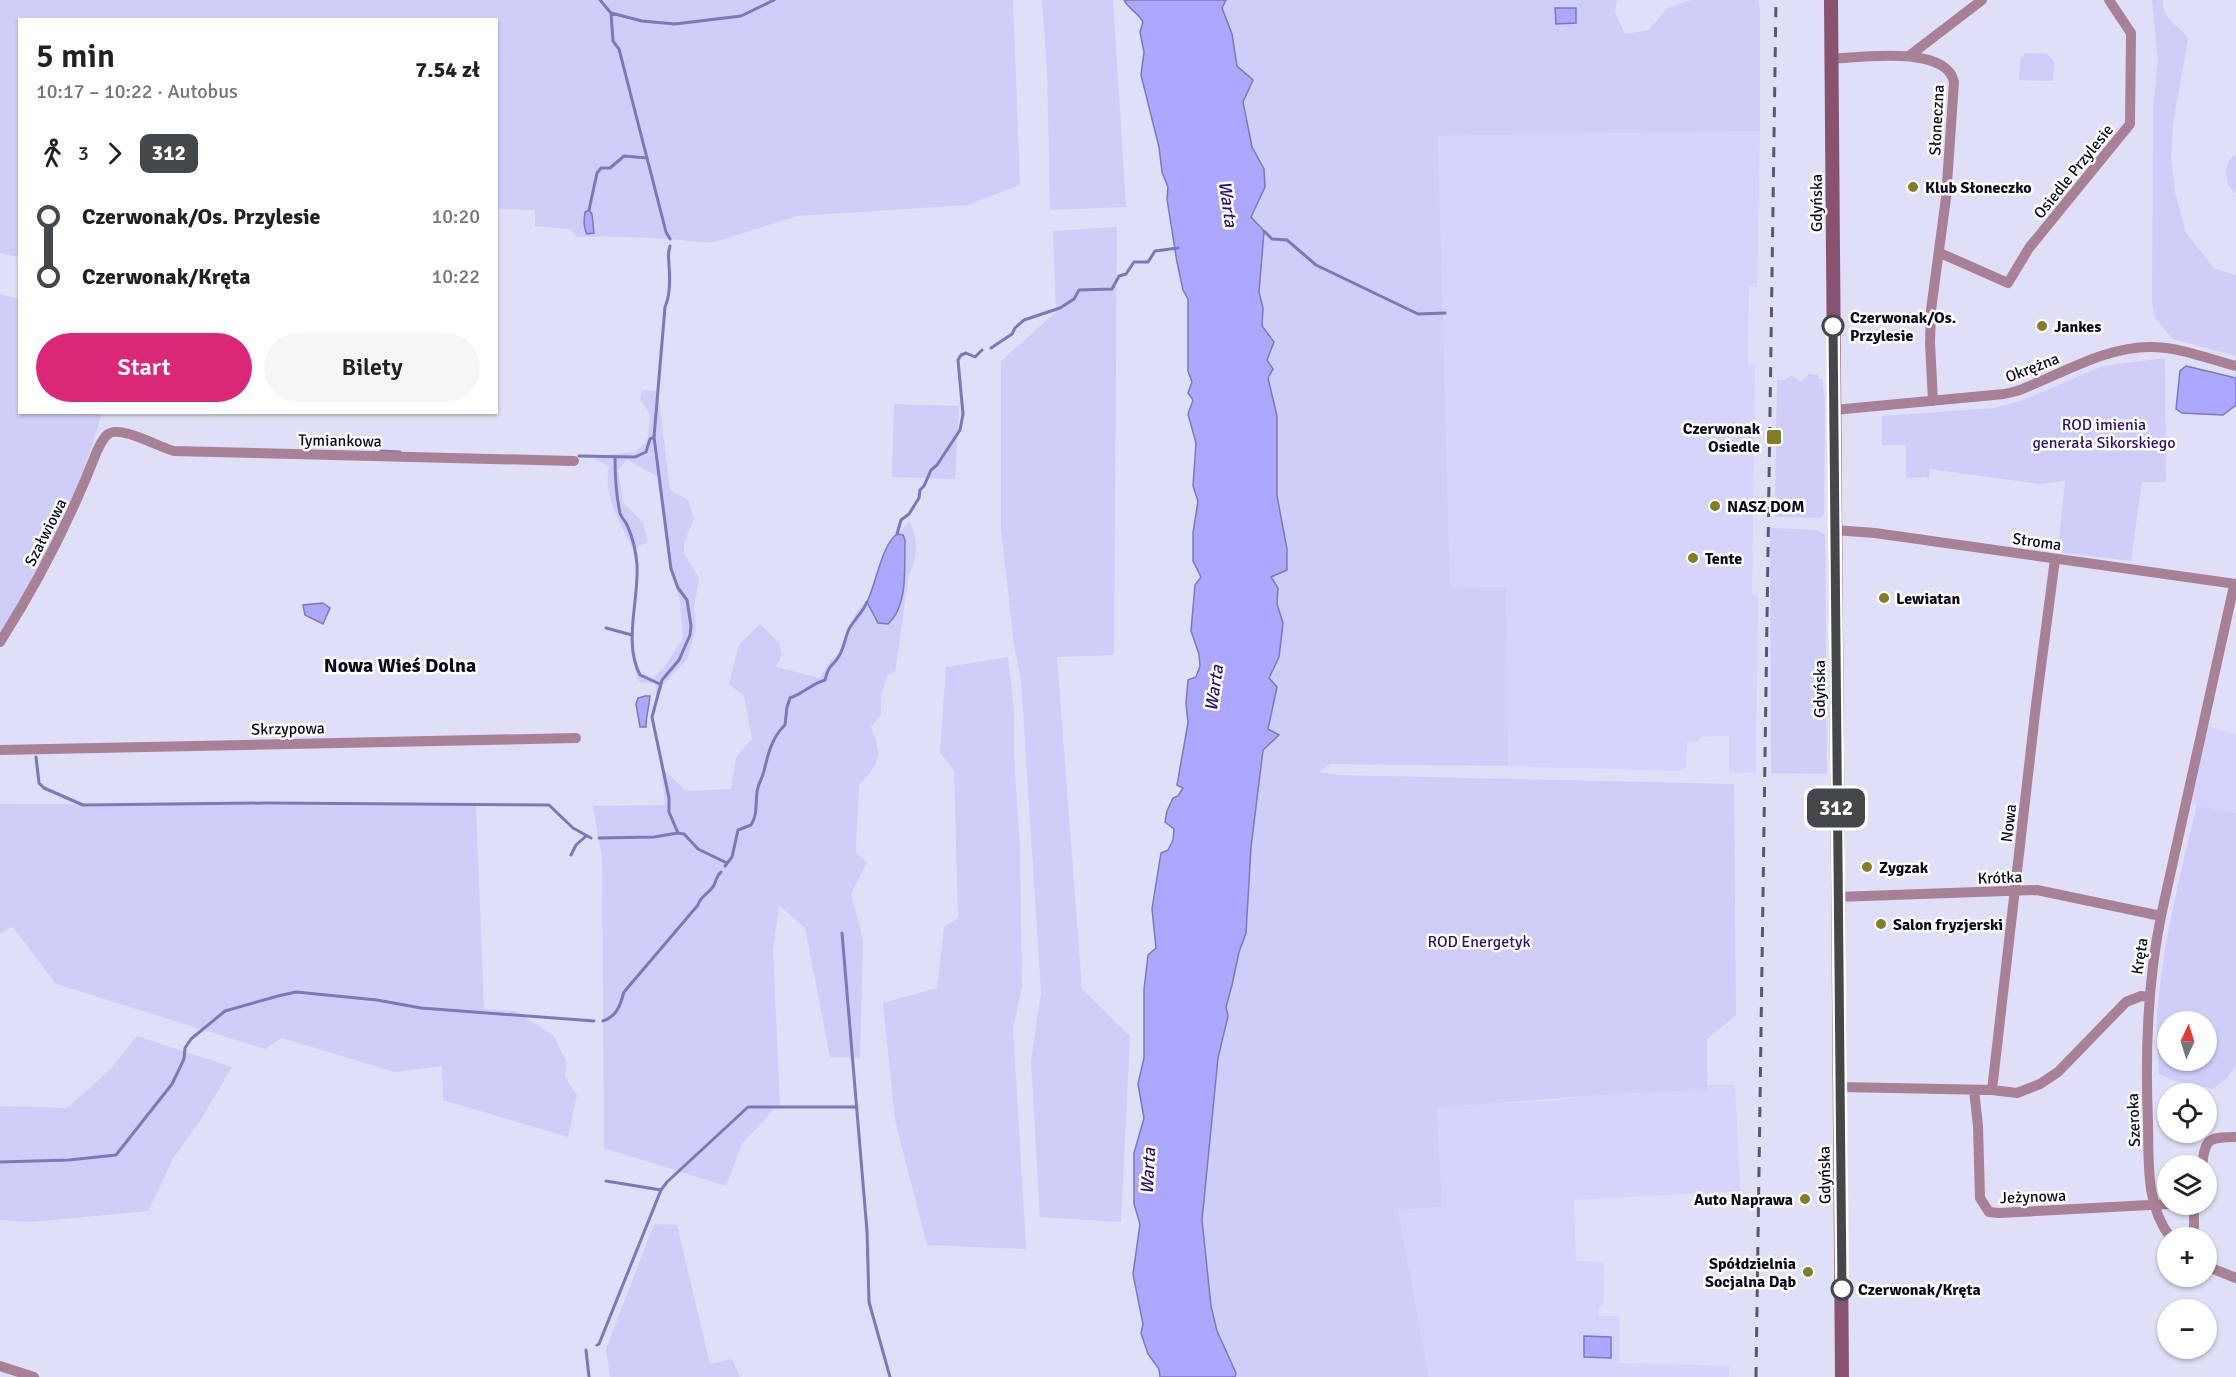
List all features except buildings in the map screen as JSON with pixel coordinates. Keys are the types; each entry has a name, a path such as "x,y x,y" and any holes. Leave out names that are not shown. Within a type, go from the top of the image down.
{"main road":[{"name":"Gdyńska","path":"1832,0 1834,530 1842,1377"}],"street":[{"path":"1909,56 1982,0"},
{"name":"Osiedle Przylesie","path":"1940,253 2008,283 2029,248 2130,124 2131,33 2109,0"},
{"name":"Słoneczna","path":"1832,59 1909,56 1938,63 1947,67 1952,73 1954,82 1940,253 1931,310 1933,401"},
{"name":"Okrężna","path":"1834,410 1993,396 2017,391 2089,361 2143,347 2173,349 2236,366"},
{"name":"Tymiankowa","path":"110,433 117,431 126,433 174,451 574,461"},
{"name":"Szałwiowa","path":"0,642 24,605 66,526 97,451 103,439 110,433"},
{"name":"Stroma","path":"1834,530 1886,534 2236,584"},
{"name":"Nowa","path":"1992,1090 2055,559"},
{"name":"Kręta","path":"1840,1087 1992,1090 2017,1093 2040,1084 2071,1059 2126,1002 2141,996 2149,997 2161,916 2219,651 2236,584"},
{"name":"Skrzypowa","path":"0,750 576,738"},
{"name":"Krótka","path":"1837,897 2037,890 2161,916"},
{"name":"Szeroka","path":"2149,997 2146,1045 2149,1168 2154,1205 2163,1227"},
{"name":"Jeżynowa","path":"1974,1090 1978,1126 1980,1198 1989,1212 1999,1214 2157,1205"},
{"path":"2203,1155 2207,1142 2213,1138 2236,1137"},
{"path":"2217,1270 2236,1278"},
{"path":"0,1366 17,1374 34,1377"}],"shaded area":[{"path":"1760,131 1757,287 1749,287 1748,364 1755,365 1752,594 1758,595 1756,773 1729,772 1729,736 1702,737 1697,742 1687,742 1686,768 1678,771 1508,766 1506,587 1450,586 1438,136"},
{"path":"2207,726 2236,734 2236,813 2189,803"},
{"path":"1707,1085 1735,1085 1740,1191 1574,1200 1576,1261 1604,1262 1603,1303 1599,1309 1599,1316 1619,1316 1619,1363 1729,1366 1729,1377 1429,1377 1398,1210 1442,1207 1437,1106 1545,1101 1629,1092 1707,1090"}],"green space":[{"path":"0,0 1013,0 1020,185 968,205 797,216 715,242 633,237 577,237 570,229 535,226 535,210 498,209 498,18 18,18 18,257 0,253"},
{"path":"1042,0 1113,0 1126,207 1050,210 1047,71"},
{"name":"ROD Energetyk","path":"1226,0 1617,0 1615,12 1625,34 1649,30 1666,9 1691,0 1758,0 1760,9 1760,131 1438,136 1450,586 1506,587 1508,766 1330,764 1319,772 1337,775 1734,784 1736,1015 1707,1039 1707,1090 1437,1107 1442,1207 1398,1210 1429,1377 1235,1377 1236,1373 1217,1331 1211,1306 1202,1220 1218,1058 1228,1016 1226,1007 1239,952 1246,933 1251,847 1263,750 1279,735 1268,729 1271,712 1269,678 1279,657 1283,623 1277,604 1278,588 1271,577 1287,549 1277,496 1277,416 1268,378 1267,360 1274,342 1262,326 1263,308 1259,292 1251,217 1264,187 1264,169 1252,147 1232,34 1222,8"},
{"path":"2152,0 2163,0 2163,7 2168,17 2188,38 2173,124 2171,157 2175,192 2186,233 2215,269 2236,275 2236,356 2173,339 2155,318 2152,302 2153,110 2158,60"},
{"path":"2025,53 2047,54 2054,61 2053,81 2019,80 2020,61"},
{"path":"2236,154 2236,194 2229,185 2226,174 2228,163"},
{"path":"1117,227 1114,655 1057,657 1082,989 1130,1036 1121,1222 1040,1217 1031,1061 1041,993 1021,680 1014,645 1001,529 1001,361 1056,312 1053,231"},
{"path":"0,294 18,299 18,414 102,414 75,499 15,612 0,634"},
{"name":"ROD imienia generała Sikorskiego","path":"2165,358 2166,482 2142,482 2131,561 2058,552 2065,481 2039,484 1930,469 1929,479 1926,477 1906,478 1906,445 1882,445 1882,416 1994,408 2021,401 2103,366"},
{"path":"1809,373 1818,374 1819,379 1822,379 1825,400 1824,515 1819,518 1775,517 1776,442 1778,442 1778,435 1776,435 1777,380 1785,380 1790,376 1801,381"},
{"path":"642,390 658,391 670,490 688,500 694,519 684,543 684,553 699,578 694,608 696,629 687,659 663,685 659,699 656,697 656,686 653,683 641,683 637,679 635,669 637,667 641,673 653,678 663,669 683,638 680,601 670,567 657,476 627,460 618,470 623,502 643,523 648,542 633,549 610,498 609,466 596,460 597,456 635,452 644,445 648,437 650,415 640,399"},
{"path":"894,404 959,406 955,479 892,477"},
{"path":"909,522 916,541 915,555 909,575 895,672 887,675 881,697 881,714 871,727 877,745 877,759 859,785 856,852 867,863 851,894 863,940 860,1058 830,1057 805,928 779,905 773,951 780,1103 742,1144 726,1186 604,1148 602,858 593,806 665,805 661,767 686,791 731,789 736,757 752,739 744,696 729,684 739,645 760,624 779,643 782,655 776,667 820,678 830,661 838,655 855,614 866,601 874,619 903,535 897,534"},
{"path":"1770,526 1772,528 1817,530 1825,535 1827,774 1771,773"},
{"path":"1008,657 1014,709 1014,757 1020,847 1022,987 1013,1028 1026,1249 927,1245 895,1120 883,1003 937,988 944,927 958,918 954,770 940,753 946,667"},
{"path":"0,804 476,806 484,1009 515,1011 553,1035 566,1061 565,1077 577,1095 568,1137 443,1100 442,1066 395,1072 282,1038 265,1049 56,984 13,927 0,933"},
{"path":"2197,805 2236,813 2236,1065 2227,1078 2217,1086 2217,1083 2184,1083 2159,1074 2159,1071 2217,1071 2217,1011 2158,1011 2172,911"},
{"path":"137,1036 232,1067 200,1121 174,1157 148,1211 32,1222 0,1220 0,1106 67,1108 110,1070"},
{"path":"654,1224 677,1225 710,1364 732,1359 740,1377 610,1377 606,1349"}],"water":[{"name":"Warta","path":"1124,0 1226,0 1222,8 1232,34 1237,66 1253,80 1243,102 1252,147 1264,169 1265,187 1251,217 1264,231 1259,292 1263,308 1262,326 1274,342 1267,360 1273,369 1268,378 1277,416 1277,496 1287,549 1287,570 1271,577 1278,588 1277,604 1283,623 1279,657 1269,678 1277,687 1268,729 1279,735 1263,750 1251,847 1246,933 1239,952 1226,1007 1228,1016 1218,1058 1202,1220 1211,1306 1217,1331 1236,1373 1235,1377 1160,1377 1159,1369 1148,1354 1141,1333 1143,1324 1133,1274 1140,1224 1134,1204 1134,1153 1144,1118 1138,1084 1144,1058 1144,990 1148,955 1156,948 1152,909 1161,853 1168,850 1173,840 1174,829 1165,822 1167,811 1173,798 1178,796 1183,788 1177,785 1188,723 1186,703 1188,680 1196,677 1200,666 1199,654 1191,631 1195,585 1201,577 1193,561 1193,533 1198,501 1193,486 1196,443 1188,414 1193,400 1188,393 1192,382 1188,371 1188,299 1183,290 1177,262 1167,199 1168,187 1162,172 1159,147 1141,75 1144,52 1140,32 1143,22"},
{"path":"1555,8 1576,8 1576,23 1556,24"},
{"path":"589,210 592,214 594,233 587,234 584,218 585,212"},
{"path":"2186,366 2236,378 2236,405 2223,415 2182,413 2176,409 2180,371"},
{"path":"897,534 903,535 905,540 902,596 895,616 888,624 878,623 867,602 883,555"},
{"path":"323,603 330,608 323,624 305,615 303,605"},
{"path":"650,696 646,727 640,727 636,704 638,698"},
{"path":"1584,1336 1611,1337 1611,1358 1584,1357"}],"waterway":[{"path":"600,0 611,13 613,41 619,49 666,232 670,239"},
{"path":"611,13 642,21 675,24 741,16 774,0"},
{"path":"589,210 597,173 601,168 610,168 624,156 647,158"},
{"path":"1264,231 1272,239 1287,240 1316,265 1418,314 1445,313"},
{"path":"670,246 668,254 670,276 665,307 654,437 671,569 678,588 687,600 691,626 690,635 679,660 662,680 652,717 669,798 669,812 678,833 684,834 698,849 727,863"},
{"path":"991,348 1012,334 1024,320 1060,308 1074,299 1079,290 1112,289 1119,276 1126,274 1134,262 1148,262 1155,251 1178,248"},
{"path":"897,534 901,520 909,514 919,498 920,490 931,470 937,465 960,430 963,414 958,360 966,353 975,357 982,350"},
{"path":"579,456 635,457 646,452 650,439 654,437"},
{"path":"381,451 400,452"},
{"path":"615,457 620,513 631,535 637,560 632,635 635,662 640,675 660,684"},
{"path":"725,866 732,857 738,830 751,825 753,821 758,788 767,758 771,746 785,725 790,698 825,680 830,668 841,653 849,629 867,602"},
{"path":"606,628 632,635"},
{"path":"36,757 39,783 44,788 83,805 267,803 549,805 573,828 591,838"},
{"path":"599,838 654,837 678,833"},
{"path":"571,855 576,845 585,837"},
{"path":"603,1021 615,1013 624,992 712,888 721,872"},
{"path":"842,933 867,1231 869,1302 890,1377"},
{"path":"0,1162 69,1160 116,1155 172,1084 184,1059 185,1048 191,1039 225,1011 278,996 296,992 377,1000 421,1008 594,1021"},
{"path":"597,1345 661,1190 748,1107 857,1107"},
{"path":"606,1181 661,1190"},
{"path":"586,1350 589,1377"}],"railway":[{"path":"1756,1377 1776,0"}],"bus line":[{"name":"312","path":"1833,326 1842,1289"}],"place":[{"name":"Klub Słoneczko","path":"1913,187"},
{"name":"Czerwonak/Os. Przylesie","path":"1833,326"},
{"name":"Jankes","path":"2042,326"},
{"name":"Czerwonak Osiedle","path":"1774,437"},
{"name":"NASZ DOM","path":"1715,506"},
{"name":"Tente","path":"1693,558"},
{"name":"Lewiatan","path":"1884,598"},
{"name":"Zygzak","path":"1867,867"},
{"name":"Salon fryzjerski","path":"1881,924"},
{"name":"Auto Naprawa","path":"1805,1199"},
{"name":"Spółdzielnia Socjalna Dąb","path":"1808,1272"},
{"name":"Czerwonak/Kręta","path":"1842,1289"}],"district":[{"name":"Nowa Wieś Dolna","path":"400,665"}]}
